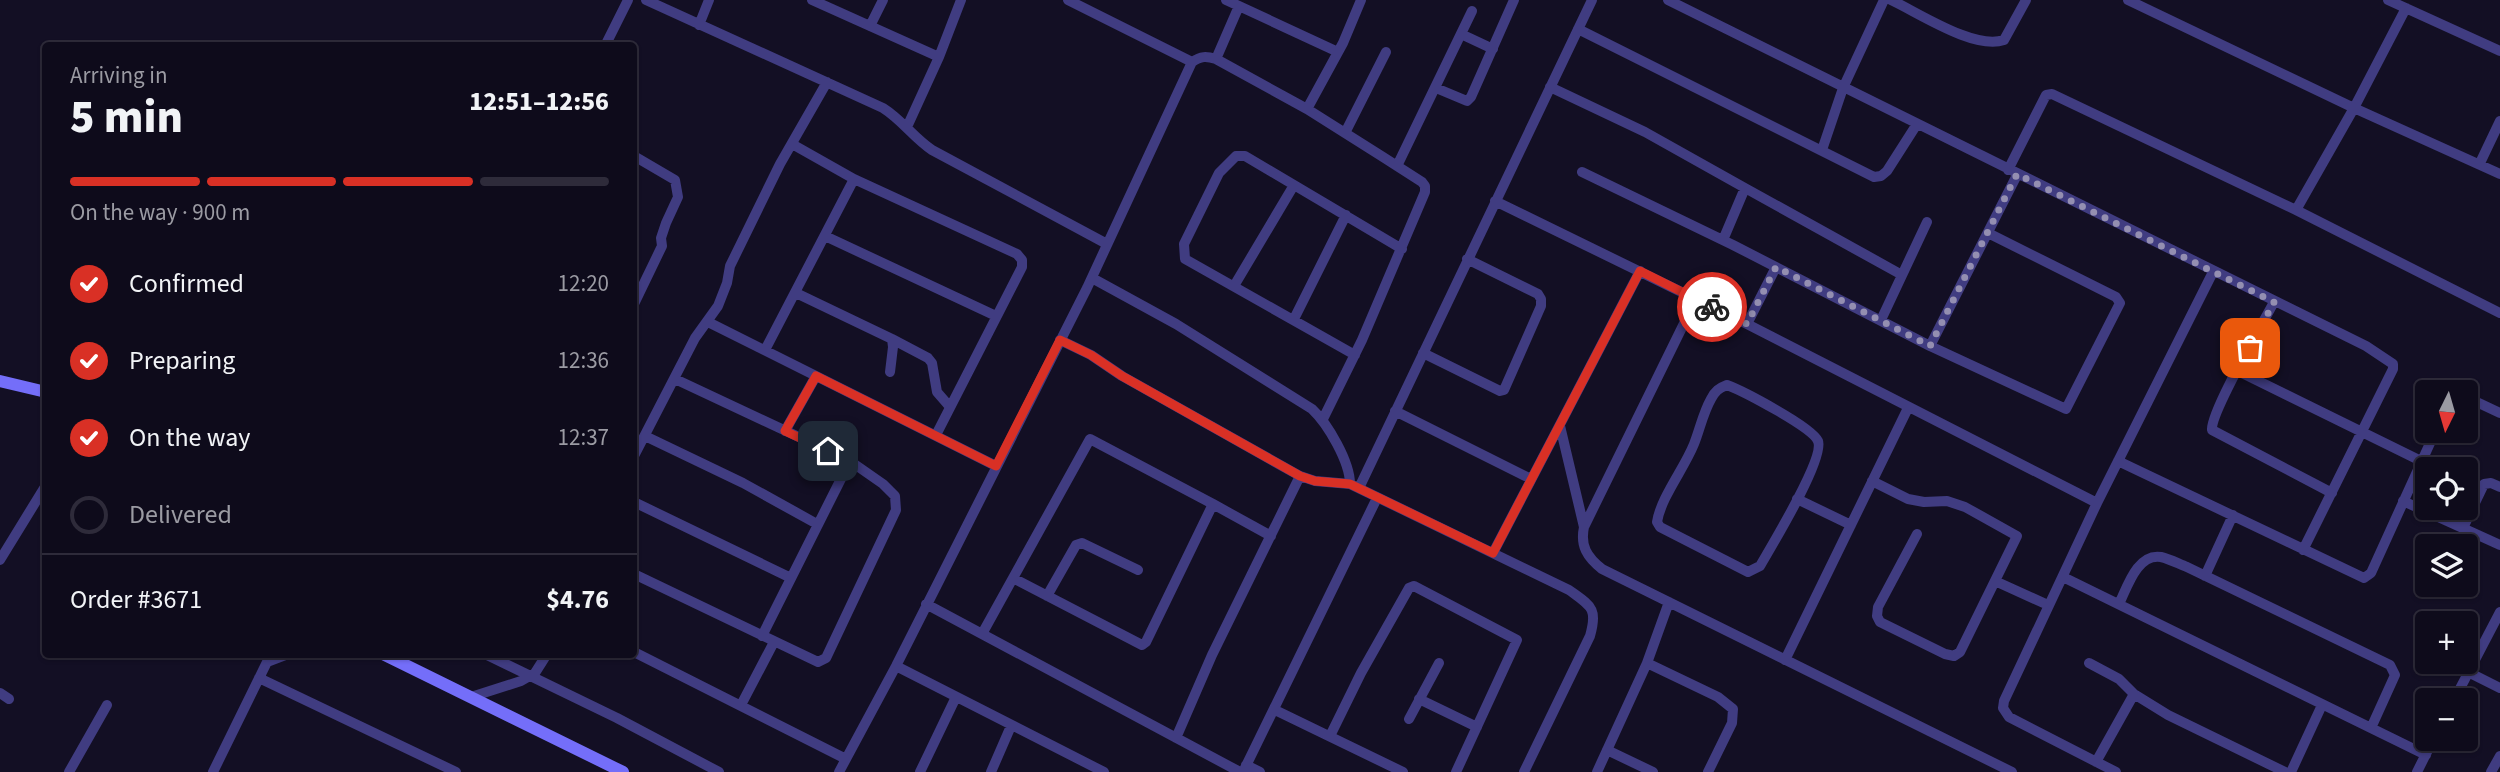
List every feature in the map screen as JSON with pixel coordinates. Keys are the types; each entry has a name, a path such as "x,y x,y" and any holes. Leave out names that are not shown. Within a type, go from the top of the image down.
{"street":[{"path":"607,42 628,0"},
{"path":"646,0 883,108 932,150 1107,244"},
{"path":"699,25 709,0"},
{"path":"812,0 939,57"},
{"path":"870,26 883,0"},
{"path":"907,127 961,0"},
{"path":"1068,0 1192,62"},
{"path":"1226,0 1338,52"},
{"path":"1307,109 1338,52 1361,0"},
{"path":"1436,88 1467,101 1471,97 1514,0"},
{"path":"1354,486 1395,411 1592,0"},
{"path":"1668,0 2366,346 2393,364 2393,369 2304,550"},
{"path":"1822,149 1843,88 1884,0"},
{"path":"1891,0 1964,36 1996,43 2004,40 2026,0"},
{"path":"2129,0 2354,108 2500,174"},
{"path":"2388,0 2500,51"},
{"path":"1216,59 1239,6"},
{"path":"2296,211 2406,8"},
{"path":"1397,166 1472,11"},
{"path":"1578,29 1874,177 1887,171 1917,124"},
{"path":"1461,34 1493,49"},
{"path":"1345,133 1386,52"},
{"path":"839,772 896,666 1092,278 1192,62 1205,56 1216,59 1307,109 1425,186 1402,248 1355,355 1323,419"},
{"path":"637,448 695,338 720,300 730,266 827,82"},
{"path":"1550,88 1645,132 1902,275"},
{"path":"1930,346 1987,233 2046,95 2052,94 2500,313"},
{"path":"2480,163 2500,121"},
{"path":"792,144 854,179 1017,254 1022,260 1022,267 936,435"},
{"path":"1355,355 1185,259 1184,244 1219,173 1236,156 1245,156 1402,248"},
{"path":"637,158 674,180 678,197 666,223 658,256 637,296"},
{"path":"1582,172 1723,240 1930,346 2063,409 2069,408 2120,303 2116,297 1987,233"},
{"path":"765,351 854,179"},
{"path":"1234,286 1294,185"},
{"path":"1723,240 1745,188"},
{"path":"1495,201 1747,324 2097,503"},
{"path":"1294,319 1346,215"},
{"path":"1881,320 1927,222"},
{"path":"825,236 996,316"},
{"path":"1423,353 1500,391 1504,390 1541,306 1541,299 1538,294 1467,260"},
{"path":"1747,324 1776,267"},
{"path":"1493,553 1640,271"},
{"path":"2116,772 2008,717 2003,708 2009,687 2097,503 2213,272"},
{"path":"1092,278 1176,324 1299,400 1323,419 1354,486"},
{"path":"796,293 928,358 932,363 937,392 950,407"},
{"path":"1696,299 1584,527 1582,538 1590,559 1602,569 2012,772"},
{"path":"2274,302 2212,422 2212,430 2332,493"},
{"path":"708,322 996,466"},
{"path":"890,372 892,339"},
{"path":"1060,340 1091,355 1122,376 1300,476 1315,481 1354,486 1569,590 1593,610 1595,619 1590,636 1524,772"},
{"path":"2238,371 2415,458"},
{"path":"785,431 816,376"},
{"path":"637,575 818,662 826,658 896,510 895,496 883,484 850,461 675,379"},
{"path":"0,381 42,391"},
{"path":"1727,386 1740,390 1804,427 1817,439 1818,451 1812,470 1797,499 1760,566 1748,572 1657,523 1664,502 1691,452 1712,397 1719,388 1727,386"},
{"path":"2478,403 2500,413"},
{"path":"1785,660 1908,408"},
{"path":"1395,411 1531,479"},
{"path":"1560,426 1584,527"},
{"path":"645,436 743,483 817,524"},
{"path":"982,634 1090,439 1270,536"},
{"path":"762,636 850,461"},
{"path":"2118,461 2364,578 2371,573 2415,474"},
{"path":"1176,738 1212,656 1300,476"},
{"path":"1872,481 1908,499 1924,502 1947,501 1965,507 2016,534 2017,538 1960,652 1954,656 1880,622 1877,615 1878,607 1917,534"},
{"path":"2463,528 2484,484 2491,483 2500,487"},
{"path":"0,560 42,492"},
{"path":"1243,770 1275,710 1377,498"},
{"path":"1797,499 1851,525"},
{"path":"2403,501 2500,545"},
{"path":"637,503 791,578"},
{"path":"1013,579 1142,645 1146,642 1213,504"},
{"path":"2204,576 2233,515"},
{"path":"1047,596 1076,545 1082,543 1138,570"},
{"path":"2119,604 2143,562 2151,557 2161,557 2390,665 2395,675 2371,728"},
{"path":"2063,577 2426,755"},
{"path":"1995,581 2048,606"},
{"path":"1330,736 1361,673 1411,586 1517,640 1456,772"},
{"path":"1597,772 1647,663 1670,602"},
{"path":"926,604 1176,738 1243,770 1260,772"},
{"path":"2478,653 2500,612"},
{"path":"741,705 774,642"},
{"path":"637,653 846,759"},
{"path":"212,772 267,662 278,658"},
{"path":"391,658 623,772"},
{"path":"493,658 719,772"},
{"path":"471,697 507,687 529,677 535,673 544,658"},
{"path":"1409,719 1439,663"},
{"path":"1647,663 1718,697 1733,709 1732,723 1708,772"},
{"path":"2089,663 2119,678 2134,694 2168,715 2279,771"},
{"path":"896,666 1104,772"},
{"path":"2472,674 2500,688"},
{"path":"259,678 456,772"},
{"path":"2096,762 2134,694"},
{"path":"920,772 956,697"},
{"path":"1419,699 1477,727"},
{"path":"69,772 107,705"},
{"path":"2291,772 2322,705"},
{"path":"1275,710 1403,772"},
{"path":"991,772 1011,726"},
{"path":"1608,750 1653,772"},
{"path":"2417,772 2428,751"},
{"path":"2491,772 2500,756"}],"way so far":[{"path":"1712,307 1747,324 1776,267 1930,346 2017,174 2274,302 2250,348"}],"route":[{"path":"828,451 785,431 816,376 996,466 1060,340 1091,355 1217,431 1300,476 1333,484 1350,484 1493,553 1640,271 1712,307"}]}
